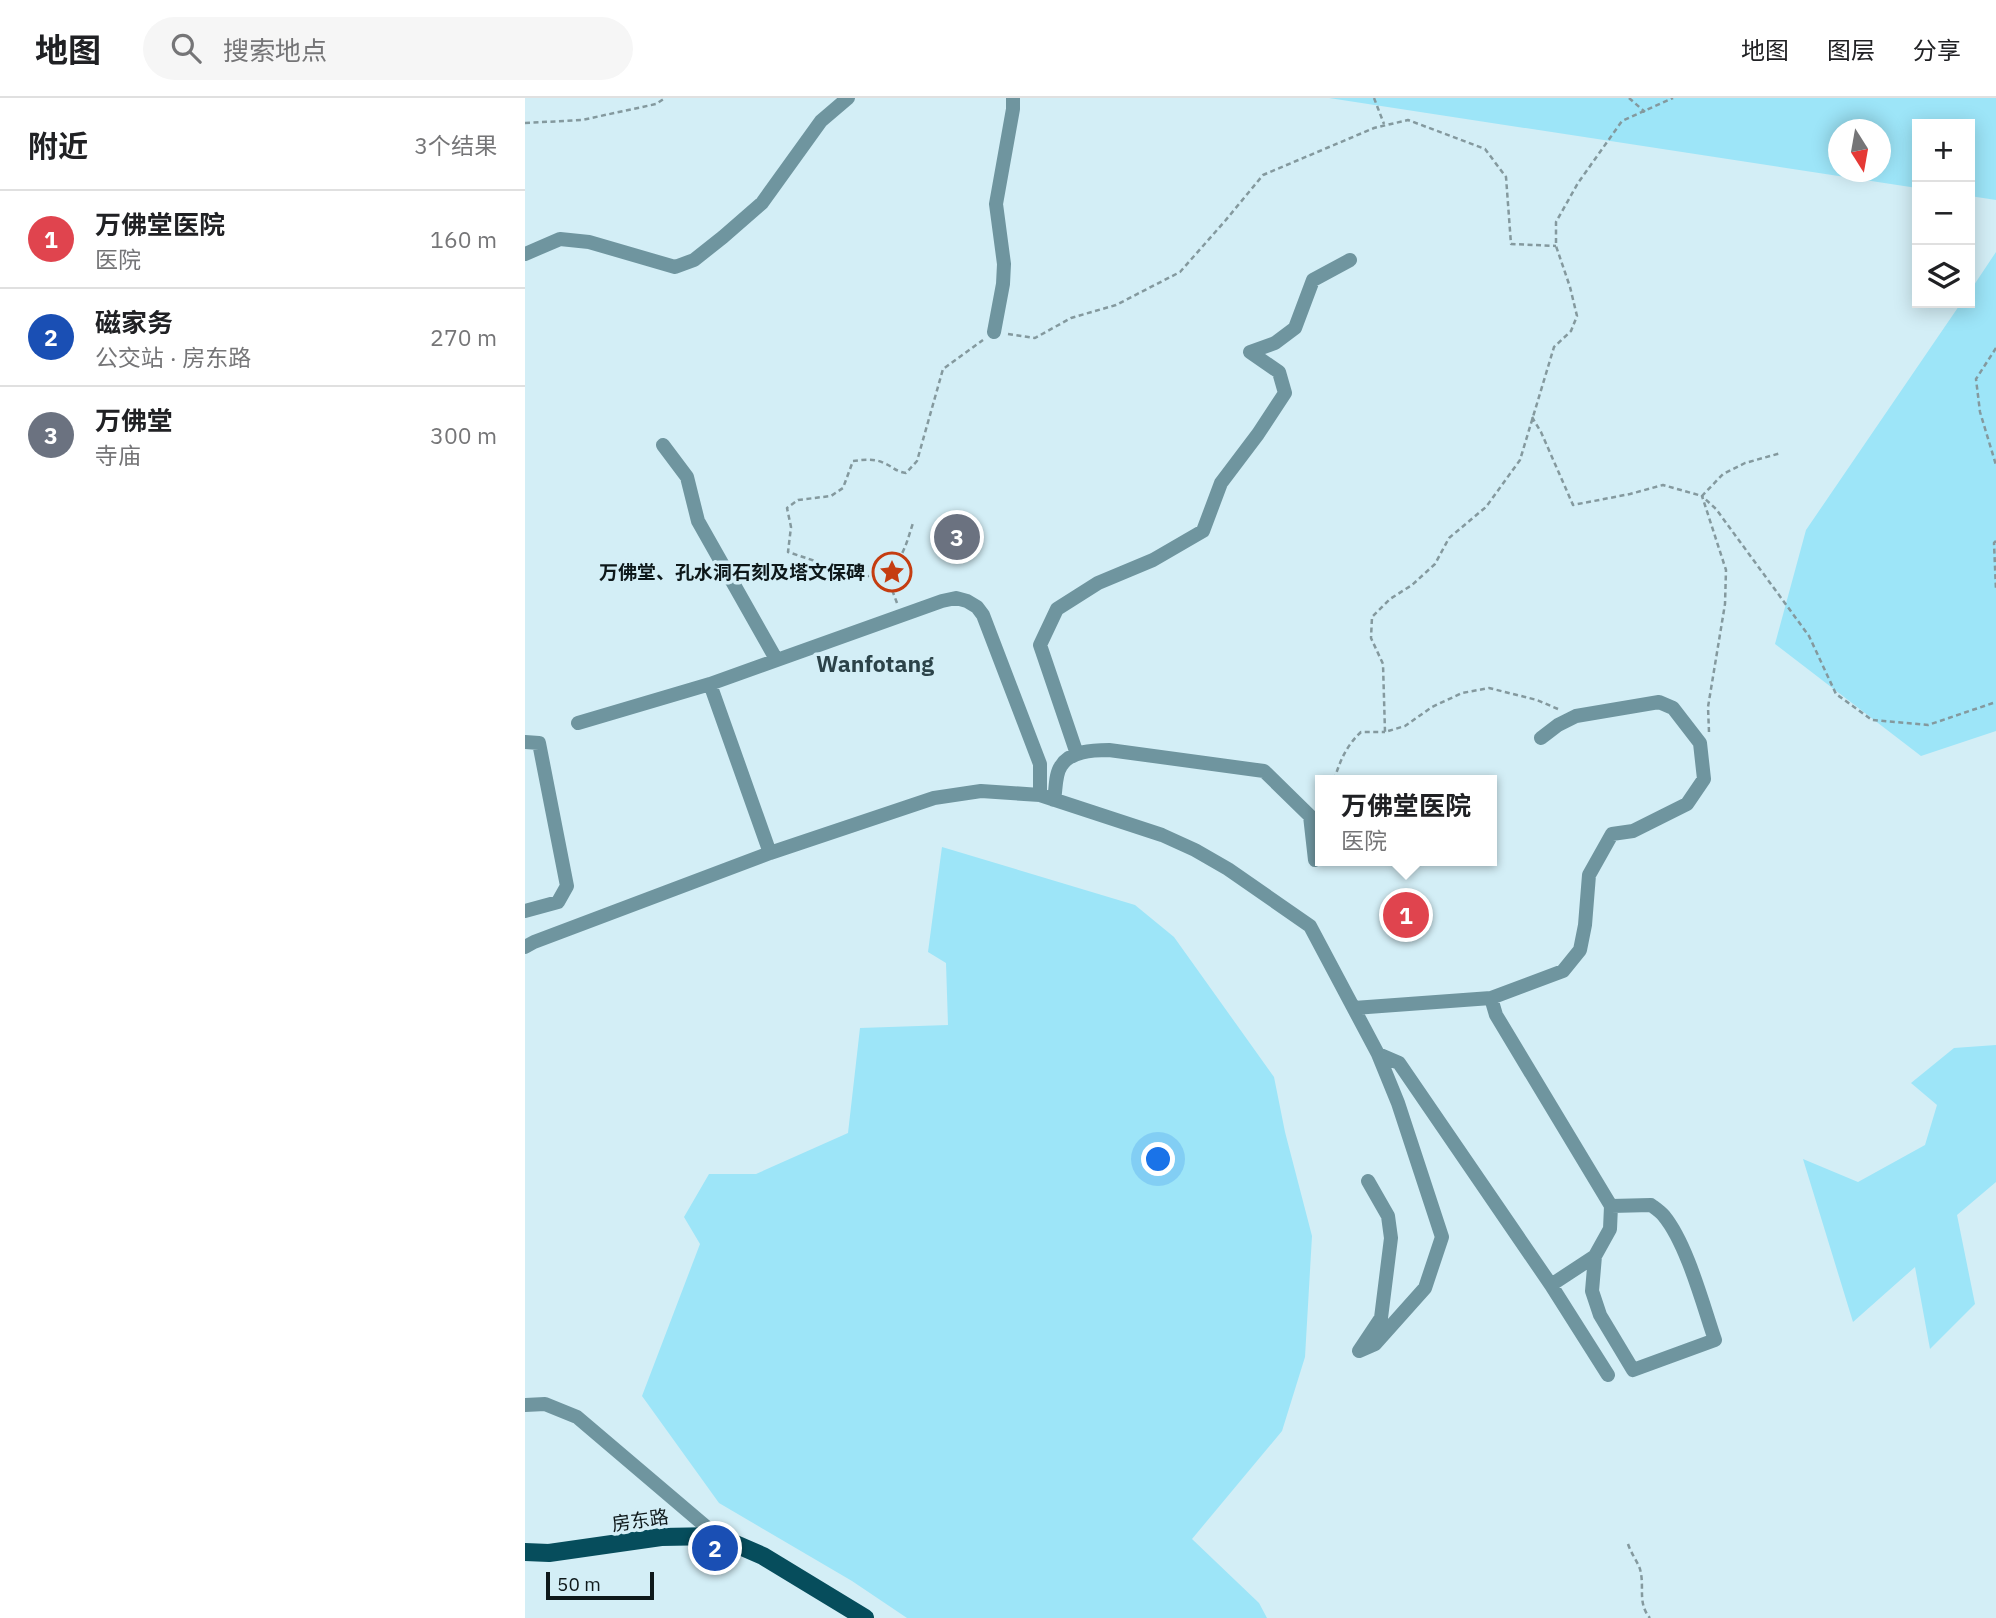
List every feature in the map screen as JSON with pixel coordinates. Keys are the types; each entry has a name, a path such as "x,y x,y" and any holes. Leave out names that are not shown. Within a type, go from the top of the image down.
{"main road":[{"name":"房东路","path":"525,1552 549,1553 661,1537 717,1536 763,1556 865,1618"}],"street":[{"path":"525,254 560,239 589,242 675,267 694,260 762,203 821,121 848,98"},
{"path":"994,332 1004,264 996,204 1013,98"},
{"path":"1077,754 1040,645 1057,609 1098,583 1153,560 1203,531 1221,483 1285,393 1279,372 1251,352 1275,343 1295,328 1313,280 1350,260"},
{"path":"663,445 687,477 698,522 776,659"},
{"path":"578,723 710,684 901,614 957,598 977,607 983,615 1040,764 1047,798"},
{"path":"710,684 770,853"},
{"path":"1354,1008 1491,998 1563,971 1580,950 1589,875 1612,834 1633,831 1687,804 1704,779 1700,743 1673,708 1659,702 1576,716 1541,738"},
{"path":"525,742 538,743 567,886 558,902 525,911"},
{"path":"1047,798 1059,767 1067,759 1093,750 1264,771 1310,816 1315,859"},
{"path":"525,947 770,853 934,798 981,791 1047,798 1162,835 1195,850 1310,926 1378,1054 1398,1103 1442,1237 1425,1288 1375,1344 1359,1351 1381,1318 1391,1238 1388,1216 1368,1181"},
{"path":"1491,998 1496,1015 1611,1206 1610,1229 1595,1256 1592,1291 1600,1315 1633,1370 1715,1340 1679,1241 1664,1216 1651,1205 1611,1206"},
{"path":"1378,1054 1399,1063 1551,1285 1608,1375"},
{"path":"1551,1285 1595,1256"},
{"path":"525,1405 545,1404 577,1416 717,1536"}],"path":[{"path":"525,123 582,120 656,104 664,98"},
{"path":"1374,98 1384,126"},
{"path":"1629,98 1644,112"},
{"path":"1385,732 1383,664 1371,638 1372,617 1390,599 1412,585 1435,564 1449,538 1486,506 1520,460 1554,347 1571,331 1577,316 1556,246 1556,222 1578,183 1622,121 1673,98"},
{"path":"913,523 899,560 894,566 862,578 849,578 821,563 788,552 791,527 787,508 798,500 831,496 843,488 853,461 869,459 906,473 917,461 943,369 994,332 1035,338 1071,318 1116,305 1179,272 1226,221 1263,175 1374,128 1408,120 1485,149 1506,177 1511,244 1556,246"},
{"path":"1996,348 1976,379 1980,412 1996,466"},
{"path":"1532,417 1573,505 1663,485 1702,496 1716,509 1809,636 1836,694 1872,720 1928,725 1996,702"},
{"path":"1702,496 1723,474 1745,463 1781,453"},
{"path":"1700,743 1709,734 1708,707 1725,604 1726,570 1702,496"},
{"path":"1996,541 1996,590"},
{"path":"885,571 901,614"},
{"path":"1336,775 1341,758 1352,740 1361,732 1385,732 1405,726 1432,707 1462,693 1489,688 1537,700 1576,716"},
{"path":"1628,1544 1640,1570 1642,1605 1650,1618"}],"shaded area":[{"path":"1329,98 1996,98 1996,200 1975,197 1975,119 1912,119 1912,187 1878,182 1891,182 1891,119 1828,119 1828,174"},
{"path":"1996,252 1996,731 1921,756 1775,644 1806,530 1958,308 1975,308 1975,284"},
{"path":"942,847 1135,905 1174,937 1274,1077 1312,1236 1305,1357 1282,1431 1192,1539 1259,1603 1267,1618 907,1618 852,1581 719,1503 642,1396 700,1244 684,1217 709,1174 756,1174 848,1133 860,1028 948,1025 946,963 928,952"},
{"path":"1996,1045 1996,1182 1957,1215 1975,1304 1930,1349 1915,1267 1853,1322 1803,1159 1858,1182 1925,1145 1937,1105 1911,1083 1954,1048"}],"place":[{"name":"万佛堂","path":"957,537"},
{"name":"万佛堂、孔水洞石刻及塔文保碑","path":"892,572"},
{"name":"万佛堂医院","path":"1406,915"},
{"name":"磁家务","path":"715,1548"}],"district":[{"name":"Wanfotang","path":"875,664"}]}
